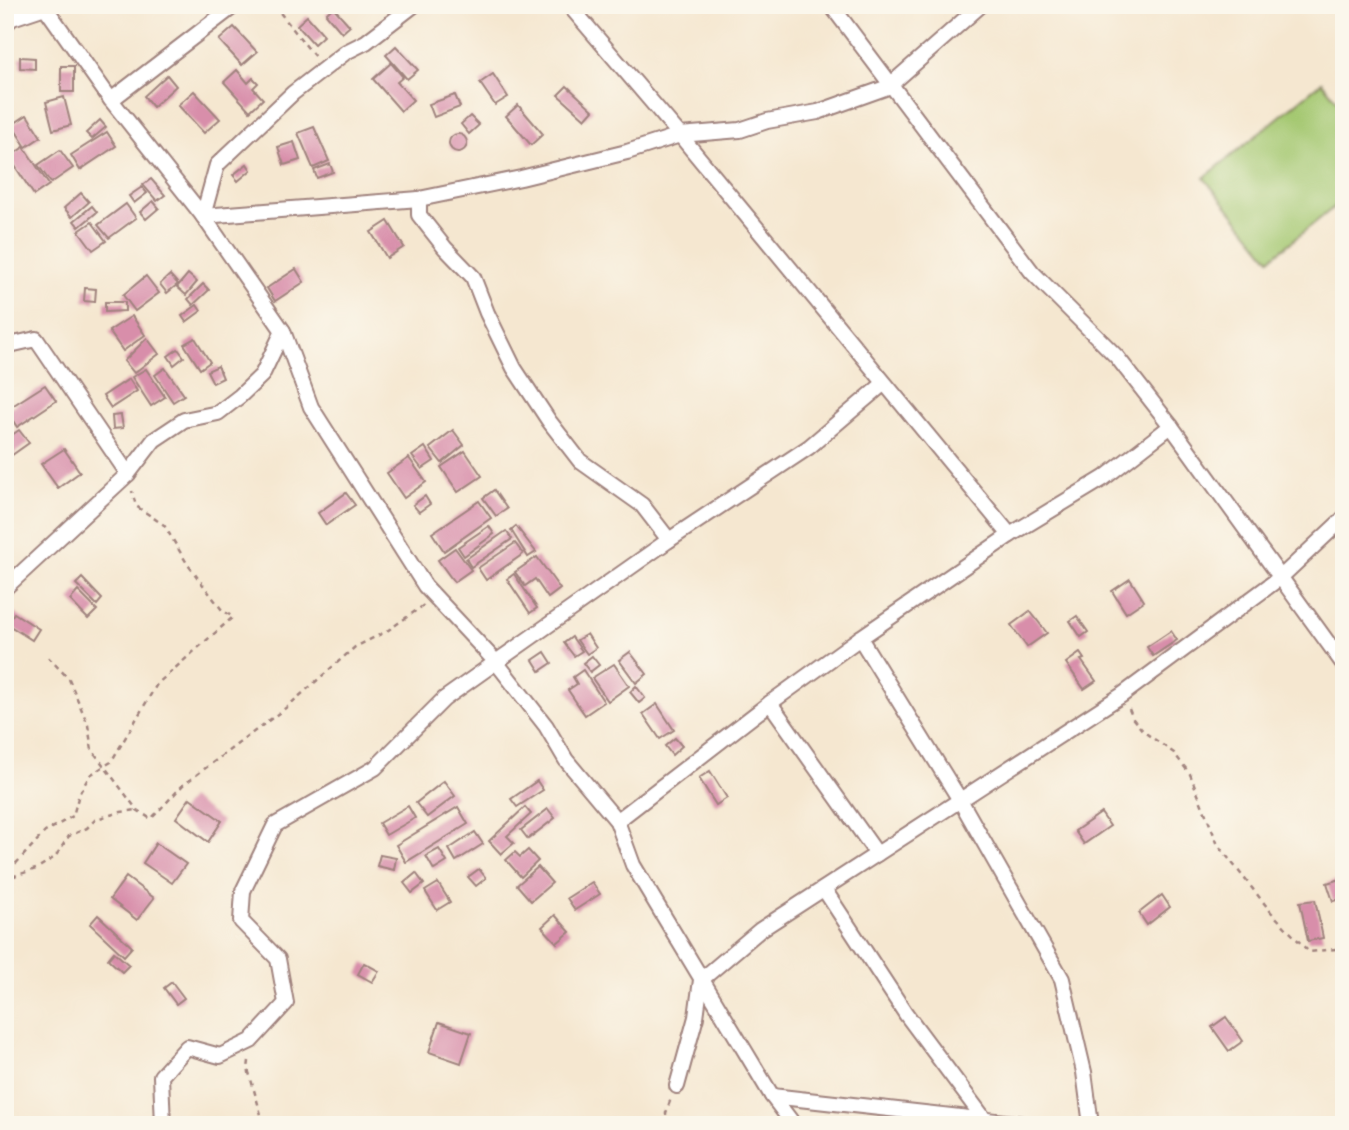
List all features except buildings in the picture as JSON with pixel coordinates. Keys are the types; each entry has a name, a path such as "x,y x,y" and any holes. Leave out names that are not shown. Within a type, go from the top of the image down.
{"street":[{"path":"111,100 235,5"},
{"path":"204,216 217,165 293,93 414,5"},
{"path":"569,5 680,135 1010,535"},
{"path":"831,5 1031,272 1117,357 1171,426 1344,665"},
{"path":"204,216 419,199 521,178 627,152 680,135 740,130 767,121 818,112 892,84 981,5"},
{"path":"5,25 12,18 45,7 111,100 204,216 283,331 311,407 425,586 496,662 546,726 566,760 617,821 633,865 772,1096 794,1125"},
{"path":"419,199 419,215 473,277 514,368 549,421 580,461 642,505 669,540"},
{"path":"5,588 128,474 154,440 184,420 218,413 240,396 262,375 283,331"},
{"path":"5,346 36,339 128,474"},
{"path":"163,1125 160,1076 187,1047 220,1056 251,1041 286,1003 278,959 241,921 243,891 275,825 375,768 444,699 669,540 809,447 883,384"},
{"path":"617,821 770,702 1010,535 1104,478 1171,426"},
{"path":"677,1086 696,1017 701,980 760,930 1122,695 1281,577 1344,519"},
{"path":"860,638 960,800 1062,979 1084,1072 1091,1125"},
{"path":"770,702 877,854"},
{"path":"824,889 906,1014 985,1120"},
{"path":"772,1096 1032,1125"}],"path":[{"path":"274,5 317,61 318,66 310,74 311,80"},
{"path":"128,474 136,506 164,525 195,574 222,610 233,617 157,684 111,762 90,775 79,794 73,816 46,832 7,869 14,876 36,869 55,857 69,836 88,828 96,819 137,810"},
{"path":"48,657 69,679 88,725 92,750 137,810 151,819 183,785 288,706 355,648 387,631 436,598"},
{"path":"1122,695 1133,719 1144,732 1174,753 1190,774 1218,845 1271,912 1309,952 1344,948"},
{"path":"251,1041 248,1069 264,1125"},
{"path":"666,1125 666,1113 677,1086"}],"green space":[{"path":"1322,82 1344,109 1344,199 1270,259 1204,178"}]}
